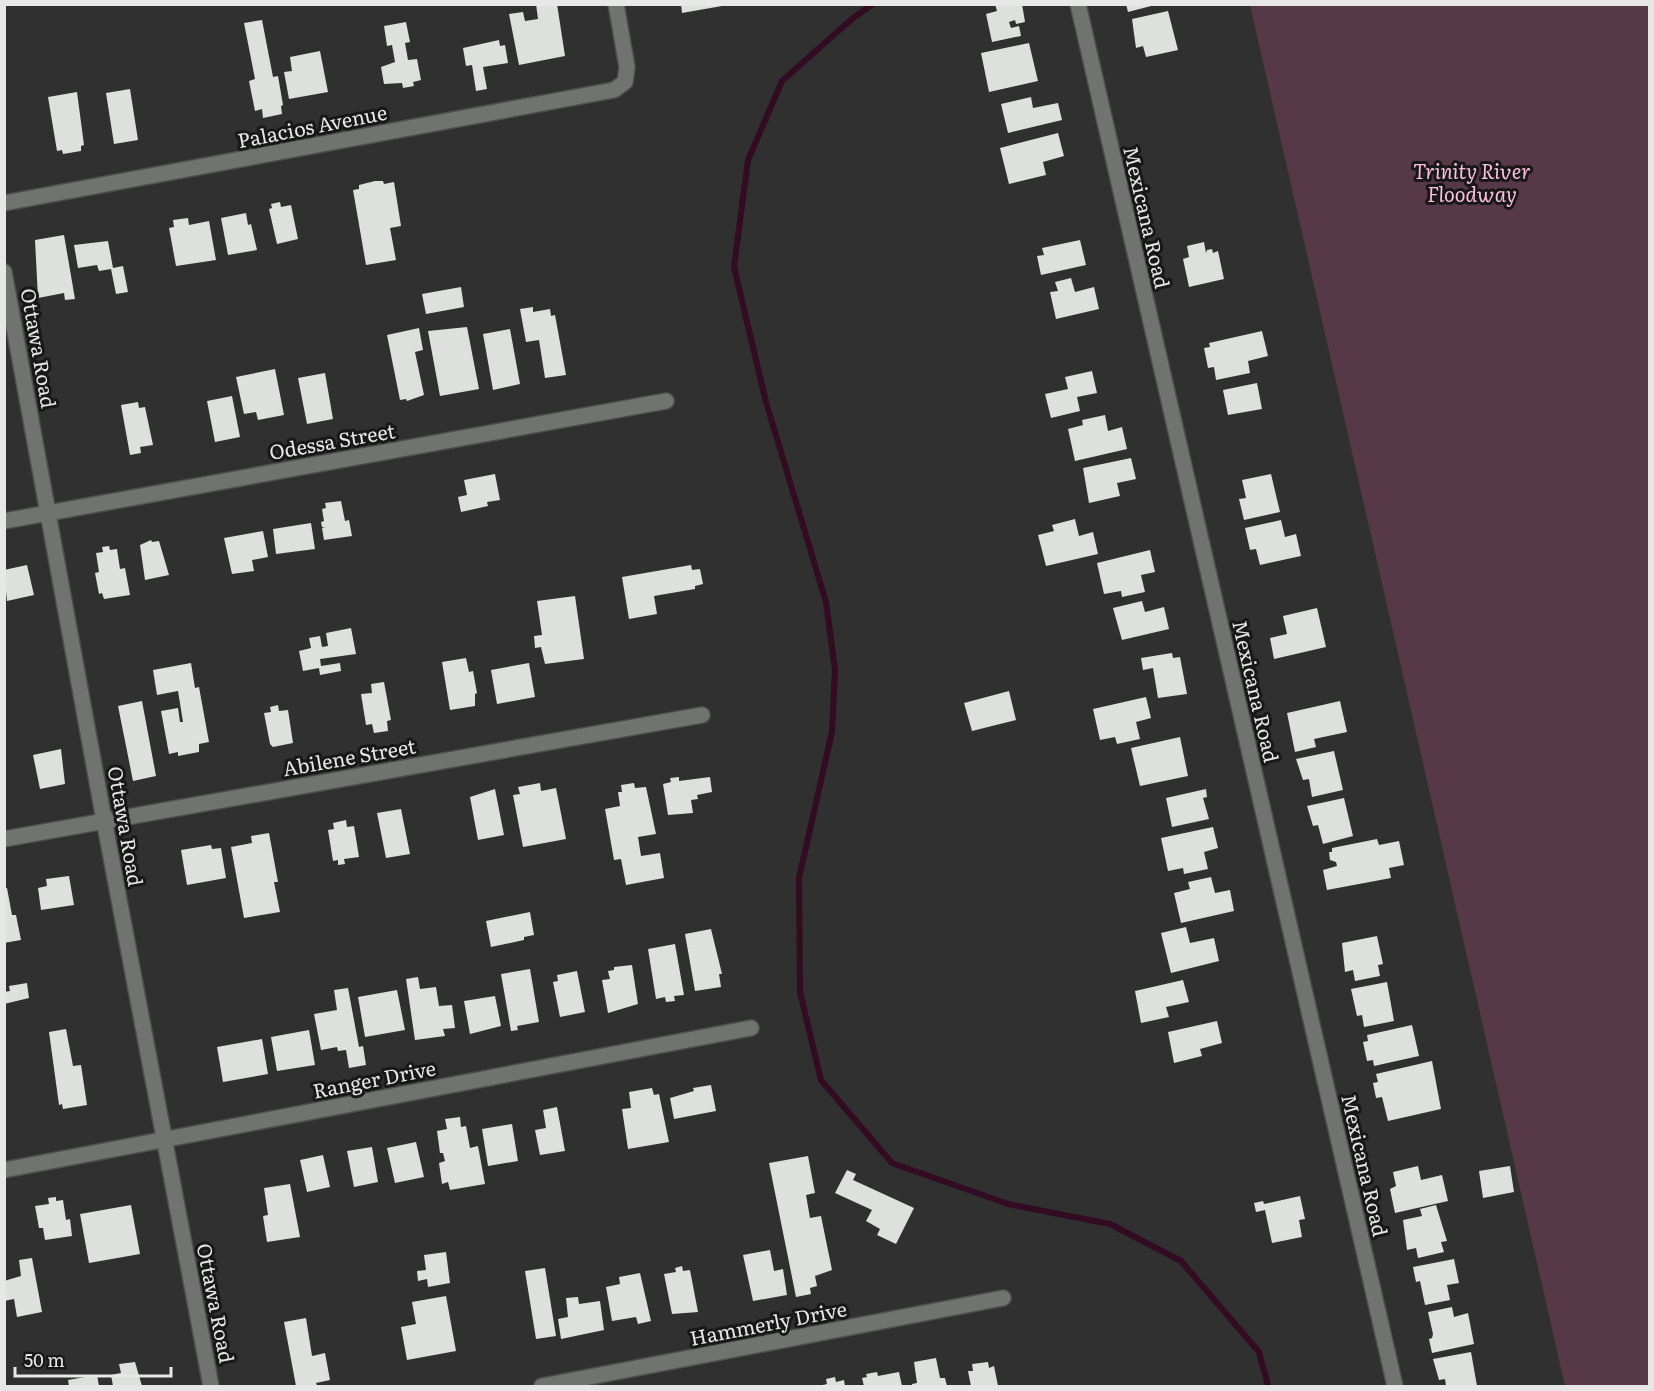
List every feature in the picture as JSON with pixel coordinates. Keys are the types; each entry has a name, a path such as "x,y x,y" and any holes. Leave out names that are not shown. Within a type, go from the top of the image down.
{"street":[{"name":"Palacios Avenue","path":"4,203 614,90 625,82 627,67 616,4"},
{"name":"Mexicana Road","path":"1078,4 1395,1386"},
{"name":"Ottawa Road","path":"4,272 211,1386"},
{"name":"Odessa Street","path":"4,521 666,401"},
{"name":"Abilene Street","path":"4,839 702,715"},
{"name":"Ranger Drive","path":"4,1170 751,1028"},
{"name":"Hammerly Drive","path":"542,1386 1003,1299"}],"green space":[{"name":"Trinity River Floodway","path":"1250,5 1649,5 1649,1386 1565,1386"}],"building":[{"path":"536,4 557,4 565,56 519,65 509,14 523,12 525,21 538,19"},
{"path":"681,4 722,4 722,6 682,13"},
{"path":"995,4 1022,4 1025,22 1016,24 1015,20 1009,22 1011,28 1019,26 1021,36 992,42 986,14 997,11"},
{"path":"1126,4 1155,4 1155,5 1128,12"},
{"path":"1168,11 1178,50 1146,57 1143,46 1136,48 1132,19"},
{"path":"262,20 273,77 278,76 283,105 281,106 282,114 263,118 262,109 255,111 249,81 255,79 244,23"},
{"path":"406,22 410,42 405,43 408,60 417,59 421,80 413,82 414,86 403,88 402,83 384,84 381,67 395,62 392,45 387,46 384,26"},
{"path":"499,40 500,46 505,45 508,63 483,67 487,89 476,91 472,65 466,66 463,48"},
{"path":"1029,43 1038,81 989,92 981,53"},
{"path":"320,51 328,92 289,99 284,72 292,71 290,57"},
{"path":"130,89 138,140 114,144 106,93"},
{"path":"77,92 84,145 81,146 81,151 63,154 62,150 57,151 48,97"},
{"path":"1031,97 1033,108 1058,103 1062,120 1008,133 1001,104"},
{"path":"1058,133 1064,156 1043,162 1046,175 1009,184 1000,148"},
{"path":"383,181 384,184 394,182 401,226 390,228 396,260 366,265 353,190 359,189 359,185"},
{"path":"280,202 281,207 291,205 298,239 277,244 269,209 272,208 271,204"},
{"path":"246,213 257,250 228,255 221,218"},
{"path":"188,218 189,225 209,221 216,260 176,266 169,228 174,227 173,220"},
{"path":"64,235 75,299 65,300 64,293 38,298 35,240"},
{"path":"1080,240 1086,265 1041,275 1037,256 1044,255 1042,248"},
{"path":"108,241 113,268 123,266 128,292 116,294 111,269 99,271 97,265 78,268 74,245"},
{"path":"1204,242 1206,253 1207,250 1212,249 1213,253 1218,251 1224,279 1189,287 1183,259 1189,257 1187,246"},
{"path":"1071,278 1075,292 1094,287 1099,309 1056,319 1050,292 1058,291 1055,282"},
{"path":"461,287 464,307 426,314 422,294"},
{"path":"533,307 533,312 550,309 551,316 555,315 566,375 545,378 539,340 526,342 520,309"},
{"path":"467,327 479,389 440,396 428,331"},
{"path":"419,328 423,350 415,352 424,395 407,401 406,399 400,400 387,335"},
{"path":"510,329 520,384 493,390 483,334"},
{"path":"1262,331 1268,356 1248,361 1250,373 1216,380 1214,367 1208,368 1204,348 1210,347 1209,343"},
{"path":"275,369 284,415 258,420 256,412 244,414 236,377"},
{"path":"1092,371 1097,393 1077,397 1080,411 1051,418 1045,394 1068,389 1065,377"},
{"path":"325,373 333,419 307,424 298,378"},
{"path":"1257,383 1262,409 1228,415 1223,390"},
{"path":"232,396 240,437 215,442 207,401"},
{"path":"138,402 139,408 145,407 153,445 140,447 141,453 130,455 121,405"},
{"path":"1105,415 1108,431 1122,427 1127,449 1075,461 1068,429 1083,425 1082,420"},
{"path":"1131,458 1136,479 1117,483 1120,496 1089,503 1083,468"},
{"path":"495,474 500,500 487,502 488,506 461,512 458,497 467,495 464,480"},
{"path":"1271,474 1280,512 1244,520 1239,499 1246,498 1242,480"},
{"path":"341,501 345,521 349,520 352,536 324,540 322,528 325,528 322,527 321,522 324,521 322,509 326,508 325,503"},
{"path":"1075,519 1079,536 1093,532 1098,554 1046,566 1038,535 1054,531 1052,525"},
{"path":"1281,520 1285,537 1296,534 1301,556 1260,565 1256,549 1250,550 1245,528"},
{"path":"311,523 315,549 276,554 273,529"},
{"path":"263,531 268,557 252,560 254,571 232,574 224,538"},
{"path":"151,540 152,542 159,541 169,575 145,580 140,545"},
{"path":"109,546 110,550 117,549 120,569 125,568 130,595 104,599 102,593 99,594 95,573 99,572 96,553 103,552 102,547"},
{"path":"1150,550 1155,572 1141,575 1145,592 1122,597 1121,591 1104,594 1097,563"},
{"path":"27,565 34,595 7,601 4,570"},
{"path":"691,565 692,570 700,569 703,584 695,586 695,589 654,596 657,614 629,619 622,577"},
{"path":"575,596 584,659 545,664 541,647 535,648 534,636 542,635 537,601"},
{"path":"1142,601 1145,612 1164,607 1169,629 1122,640 1113,608"},
{"path":"1317,608 1326,647 1274,659 1270,638 1287,634 1283,616"},
{"path":"351,628 356,654 320,659 321,666 340,663 341,671 320,675 319,668 303,671 299,651 311,648 309,638 320,636 322,647 328,646 326,633"},
{"path":"1172,653 1173,658 1180,657 1187,694 1158,698 1153,668 1143,670 1141,658"},
{"path":"466,658 469,672 473,671 477,693 475,694 475,706 450,710 442,662"},
{"path":"191,663 195,688 199,687 209,742 199,744 199,752 178,756 178,752 169,754 161,711 178,708 180,722 183,722 178,691 157,695 153,670"},
{"path":"529,663 535,697 497,704 491,670"},
{"path":"384,682 391,720 387,721 388,731 374,733 372,724 366,725 361,694 372,693 371,684"},
{"path":"1009,691 1016,720 972,731 964,703"},
{"path":"1146,697 1151,718 1136,722 1140,739 1117,744 1115,737 1100,740 1093,709"},
{"path":"142,701 156,776 133,781 118,706"},
{"path":"1340,701 1347,732 1314,739 1316,747 1295,752 1287,713"},
{"path":"278,705 279,711 288,710 293,743 273,747 270,744 264,713 271,712 270,707"},
{"path":"1180,737 1188,776 1140,786 1131,748"},
{"path":"61,749 65,784 40,789 33,755"},
{"path":"1334,751 1343,790 1312,797 1309,779 1303,780 1296,759"},
{"path":"679,777 679,781 710,777 712,792 697,795 698,799 691,800 693,813 668,815 663,784 671,782 670,778"},
{"path":"540,783 541,791 556,788 566,839 523,847 513,795 520,794 518,787"},
{"path":"634,783 635,788 646,787 656,834 638,837 641,856 660,853 664,878 626,885 621,859 614,860 605,809 620,806 618,792 622,792 621,785"},
{"path":"495,789 504,835 478,840 470,797"},
{"path":"1206,789 1207,797 1203,798 1209,819 1172,827 1166,798"},
{"path":"1344,798 1353,836 1323,844 1318,825 1313,826 1307,806"},
{"path":"401,809 410,854 386,858 377,813"},
{"path":"346,820 347,827 354,826 359,857 344,859 345,864 338,865 338,860 333,861 328,830 334,829 333,823"},
{"path":"1213,827 1218,848 1204,852 1208,869 1184,874 1183,868 1168,871 1161,838"},
{"path":"269,833 278,882 274,882 280,912 244,918 231,847 252,843 251,836"},
{"path":"1377,839 1379,845 1399,841 1404,865 1389,868 1391,878 1327,890 1323,870 1337,866 1336,862 1330,860 1329,852 1332,852 1332,848"},
{"path":"211,845 212,849 221,848 226,878 187,885 181,850"},
{"path":"69,876 74,905 41,910 38,888 47,886 46,879"},
{"path":"1211,877 1215,893 1230,890 1234,911 1181,923 1174,893 1190,889 1188,882"},
{"path":"4,888 7,888 12,915 16,915 21,940 4,943"},
{"path":"530,912 534,935 524,937 524,940 491,947 486,921"},
{"path":"1186,927 1190,943 1214,938 1219,961 1171,973 1161,933"},
{"path":"711,929 722,974 719,974 721,987 695,991 685,934"},
{"path":"1377,936 1383,964 1378,965 1380,976 1355,981 1353,970 1345,972 1342,943"},
{"path":"675,944 684,995 674,996 675,1001 666,1002 665,997 656,999 648,949"},
{"path":"632,965 638,1004 608,1013 602,980 610,979 608,971 614,970 614,967"},
{"path":"530,969 539,1022 517,1026 518,1030 511,1031 501,974"},
{"path":"577,971 585,1012 560,1017 553,982 558,981 557,975"},
{"path":"418,977 420,989 436,987 439,1006 452,1005 455,1028 443,1029 445,1036 415,1040 406,979"},
{"path":"1183,980 1189,1002 1166,1007 1169,1017 1141,1023 1135,991"},
{"path":"1387,982 1394,1021 1364,1027 1362,1015 1357,1016 1351,989"},
{"path":"27,983 29,998 4,1004 4,992 10,991 9,986"},
{"path":"348,988 359,1047 363,1046 366,1065 349,1068 346,1050 338,1051 337,1047 321,1050 314,1014 337,1010 334,990"},
{"path":"397,990 405,1030 365,1037 358,997"},
{"path":"495,996 501,1026 470,1034 464,1001"},
{"path":"1217,1021 1222,1043 1200,1049 1202,1056 1174,1063 1168,1032"},
{"path":"1412,1025 1419,1056 1374,1066 1373,1060 1367,1061 1363,1042 1368,1041 1367,1035"},
{"path":"66,1029 73,1066 81,1065 87,1105 63,1109 62,1104 59,1105 49,1032"},
{"path":"309,1030 315,1065 277,1071 271,1037"},
{"path":"262,1039 268,1074 223,1082 217,1047"},
{"path":"1432,1061 1441,1109 1388,1121 1382,1097 1376,1098 1373,1083 1378,1082 1376,1074"},
{"path":"711,1085 716,1111 674,1119 670,1098 694,1091 693,1088"},
{"path":"652,1088 654,1095 659,1094 669,1142 628,1149 622,1109 631,1108 629,1092"},
{"path":"557,1107 565,1151 540,1155 535,1130 546,1128 543,1110"},
{"path":"460,1117 461,1127 466,1126 470,1148 478,1146 485,1184 450,1190 448,1182 442,1184 439,1163 445,1161 443,1153 440,1153 437,1131 447,1129 445,1119"},
{"path":"512,1124 518,1161 488,1166 482,1129"},
{"path":"416,1142 424,1177 395,1183 387,1148"},
{"path":"372,1147 378,1182 354,1187 347,1151"},
{"path":"323,1155 330,1187 307,1192 300,1160"},
{"path":"808,1156 815,1193 806,1195 810,1218 821,1216 832,1270 815,1276 817,1286 810,1288 811,1294 796,1297 769,1163"},
{"path":"1418,1166 1421,1180 1442,1175 1448,1201 1395,1213 1390,1189 1396,1186 1393,1172"},
{"path":"1510,1166 1514,1192 1483,1198 1479,1171"},
{"path":"847,1170 856,1174 853,1180 914,1208 896,1244 877,1235 880,1229 866,1221 872,1210 835,1193"},
{"path":"290,1184 300,1237 267,1242 263,1216 268,1215 264,1188"},
{"path":"1300,1196 1305,1219 1299,1220 1302,1237 1272,1243 1265,1210 1256,1212 1254,1203 1263,1201 1264,1204"},
{"path":"56,1197 56,1201 63,1200 66,1220 70,1219 72,1236 45,1240 43,1228 39,1228 35,1206 49,1204 48,1198"},
{"path":"131,1205 140,1254 89,1263 80,1214"},
{"path":"1436,1205 1447,1241 1441,1242 1444,1252 1418,1258 1416,1248 1407,1250 1403,1220 1422,1216 1420,1209"},
{"path":"770,1250 774,1271 783,1269 787,1295 753,1301 743,1255"},
{"path":"446,1252 450,1283 428,1287 427,1279 418,1281 417,1271 426,1270 424,1255"},
{"path":"32,1258 42,1312 17,1317 14,1299 4,1301 4,1281 21,1276 19,1260"},
{"path":"1454,1259 1459,1283 1447,1285 1450,1300 1425,1305 1420,1281 1416,1282 1413,1267"},
{"path":"682,1266 683,1271 690,1270 698,1312 672,1314 664,1274 676,1272 675,1268"},
{"path":"545,1268 556,1336 536,1339 525,1271"},
{"path":"640,1273 651,1321 638,1324 636,1317 612,1321 606,1287 620,1284 619,1277"},
{"path":"446,1296 456,1351 407,1360 401,1327 416,1324 412,1302"},
{"path":"578,1297 579,1304 600,1301 604,1330 561,1339 558,1319 568,1317 566,1298"},
{"path":"1452,1307 1454,1317 1468,1313 1474,1344 1432,1353 1429,1339 1433,1334 1428,1312"},
{"path":"306,1318 312,1356 325,1353 330,1380 316,1383 317,1386 296,1386 284,1322"},
{"path":"1471,1352 1477,1386 1446,1386 1445,1379 1439,1380 1433,1359"},
{"path":"936,1358 940,1378 945,1378 947,1386 912,1386 917,1383 914,1362"},
{"path":"135,1362 142,1386 113,1386 111,1375 121,1373 119,1364"},
{"path":"988,1362 989,1368 994,1366 998,1386 971,1386 968,1371 973,1371 972,1364"},
{"path":"877,1372 878,1376 899,1372 902,1386 864,1386 862,1378 867,1377 866,1374"},
{"path":"97,1375 99,1386 69,1386 68,1380"},
{"path":"835,1377 836,1382 844,1380 845,1386 819,1386 827,1384 826,1379"}],"waterway":[{"path":"873,4 853,18 782,81 748,160 734,267 766,402 826,602 835,670 832,732 799,878 800,992 821,1080 892,1163 1008,1204 1110,1224 1181,1261 1259,1352 1268,1386"}]}
